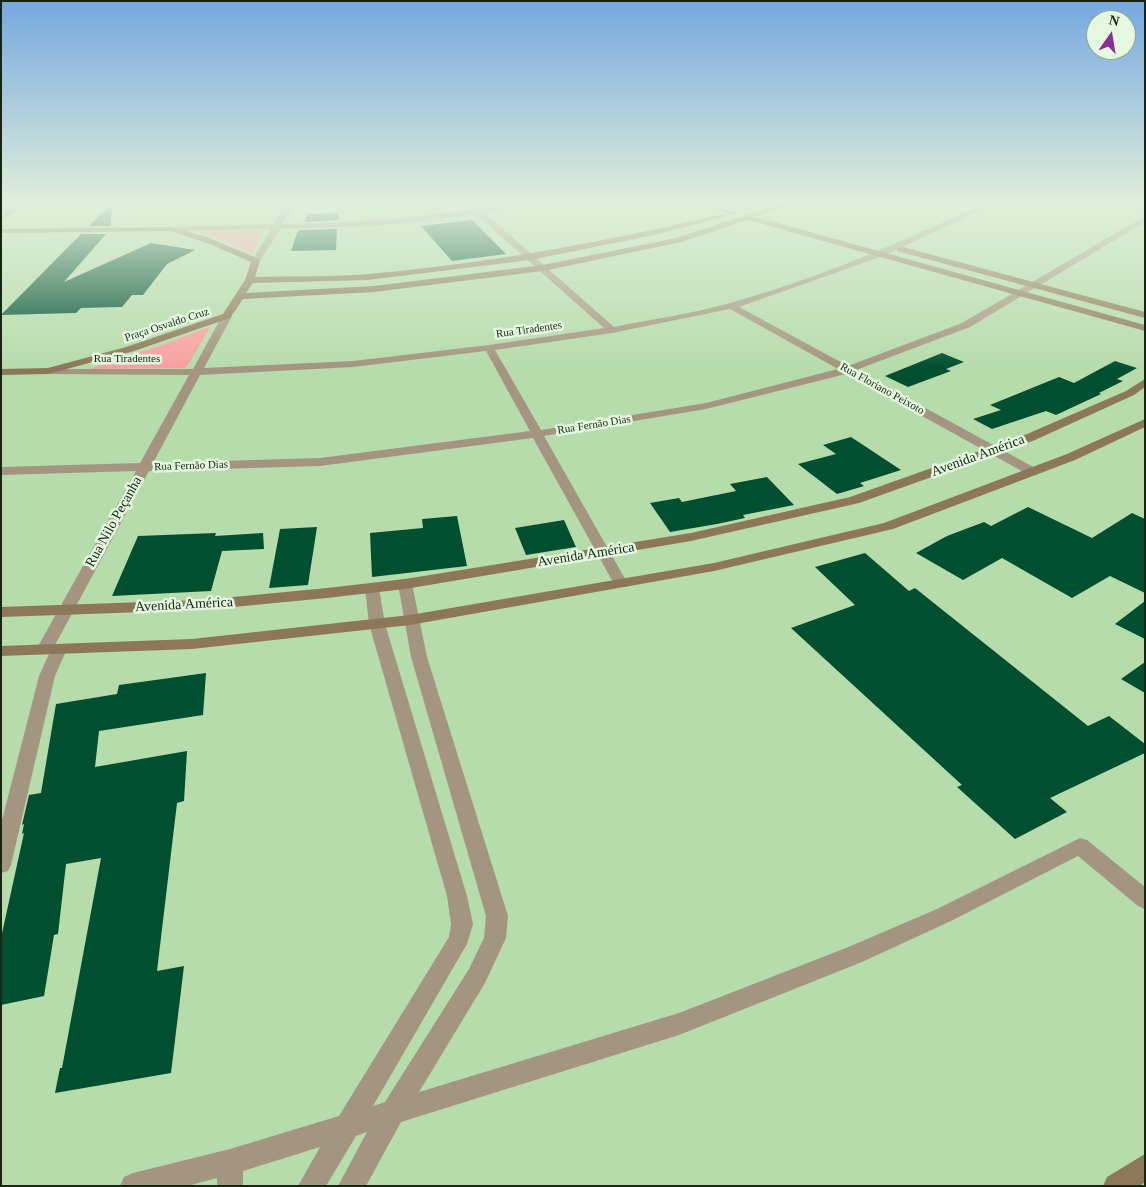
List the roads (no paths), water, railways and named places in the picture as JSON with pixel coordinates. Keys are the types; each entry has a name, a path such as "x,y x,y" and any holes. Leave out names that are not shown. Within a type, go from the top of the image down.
{"main road":[{"path":"250,258 256,261"},
{"path":"250,280 368,277 519,258"},
{"path":"240,296 374,289 543,268 589,258"},
{"path":"896,258 1145,328"},
{"path":"934,258 1145,315"},
{"name":"Praça Osvaldo Cruz","path":"1,372 48,371 130,349 227,316 250,280 256,261"},
{"name":"Avenida América","path":"1,612 202,605 372,588 691,537 854,500 1030,438 1130,393 1145,382"},
{"path":"1,651 192,644 378,624 714,567 888,526 1033,472 1145,422"},
{"path":"1116,1186 1145,1167"}],"street":[{"path":"532,258 612,330"},
{"name":"Rua Tiradentes","path":"48,371 196,372 353,364 489,348 612,330 731,306 867,258"},
{"name":"Rua Fernão Dias","path":"1,471 320,462 538,434 706,406 847,370 966,326 1080,258"},
{"name":"Rua Floriano Peixoto","path":"731,306 1033,472"},
{"name":"Rua Nilo Peçanha","path":"1,865 47,676 51,649 65,611 227,316"},
{"path":"489,348 621,584"},
{"path":"351,1186 394,1110 477,976 495,938 497,916 419,657 410,620 405,584"},
{"path":"311,1186 446,963 462,933 463,920 378,624 372,588"},
{"path":"133,1186 230,1174 347,1125 679,1024 854,955 944,915 1080,846 1145,900"}]}
